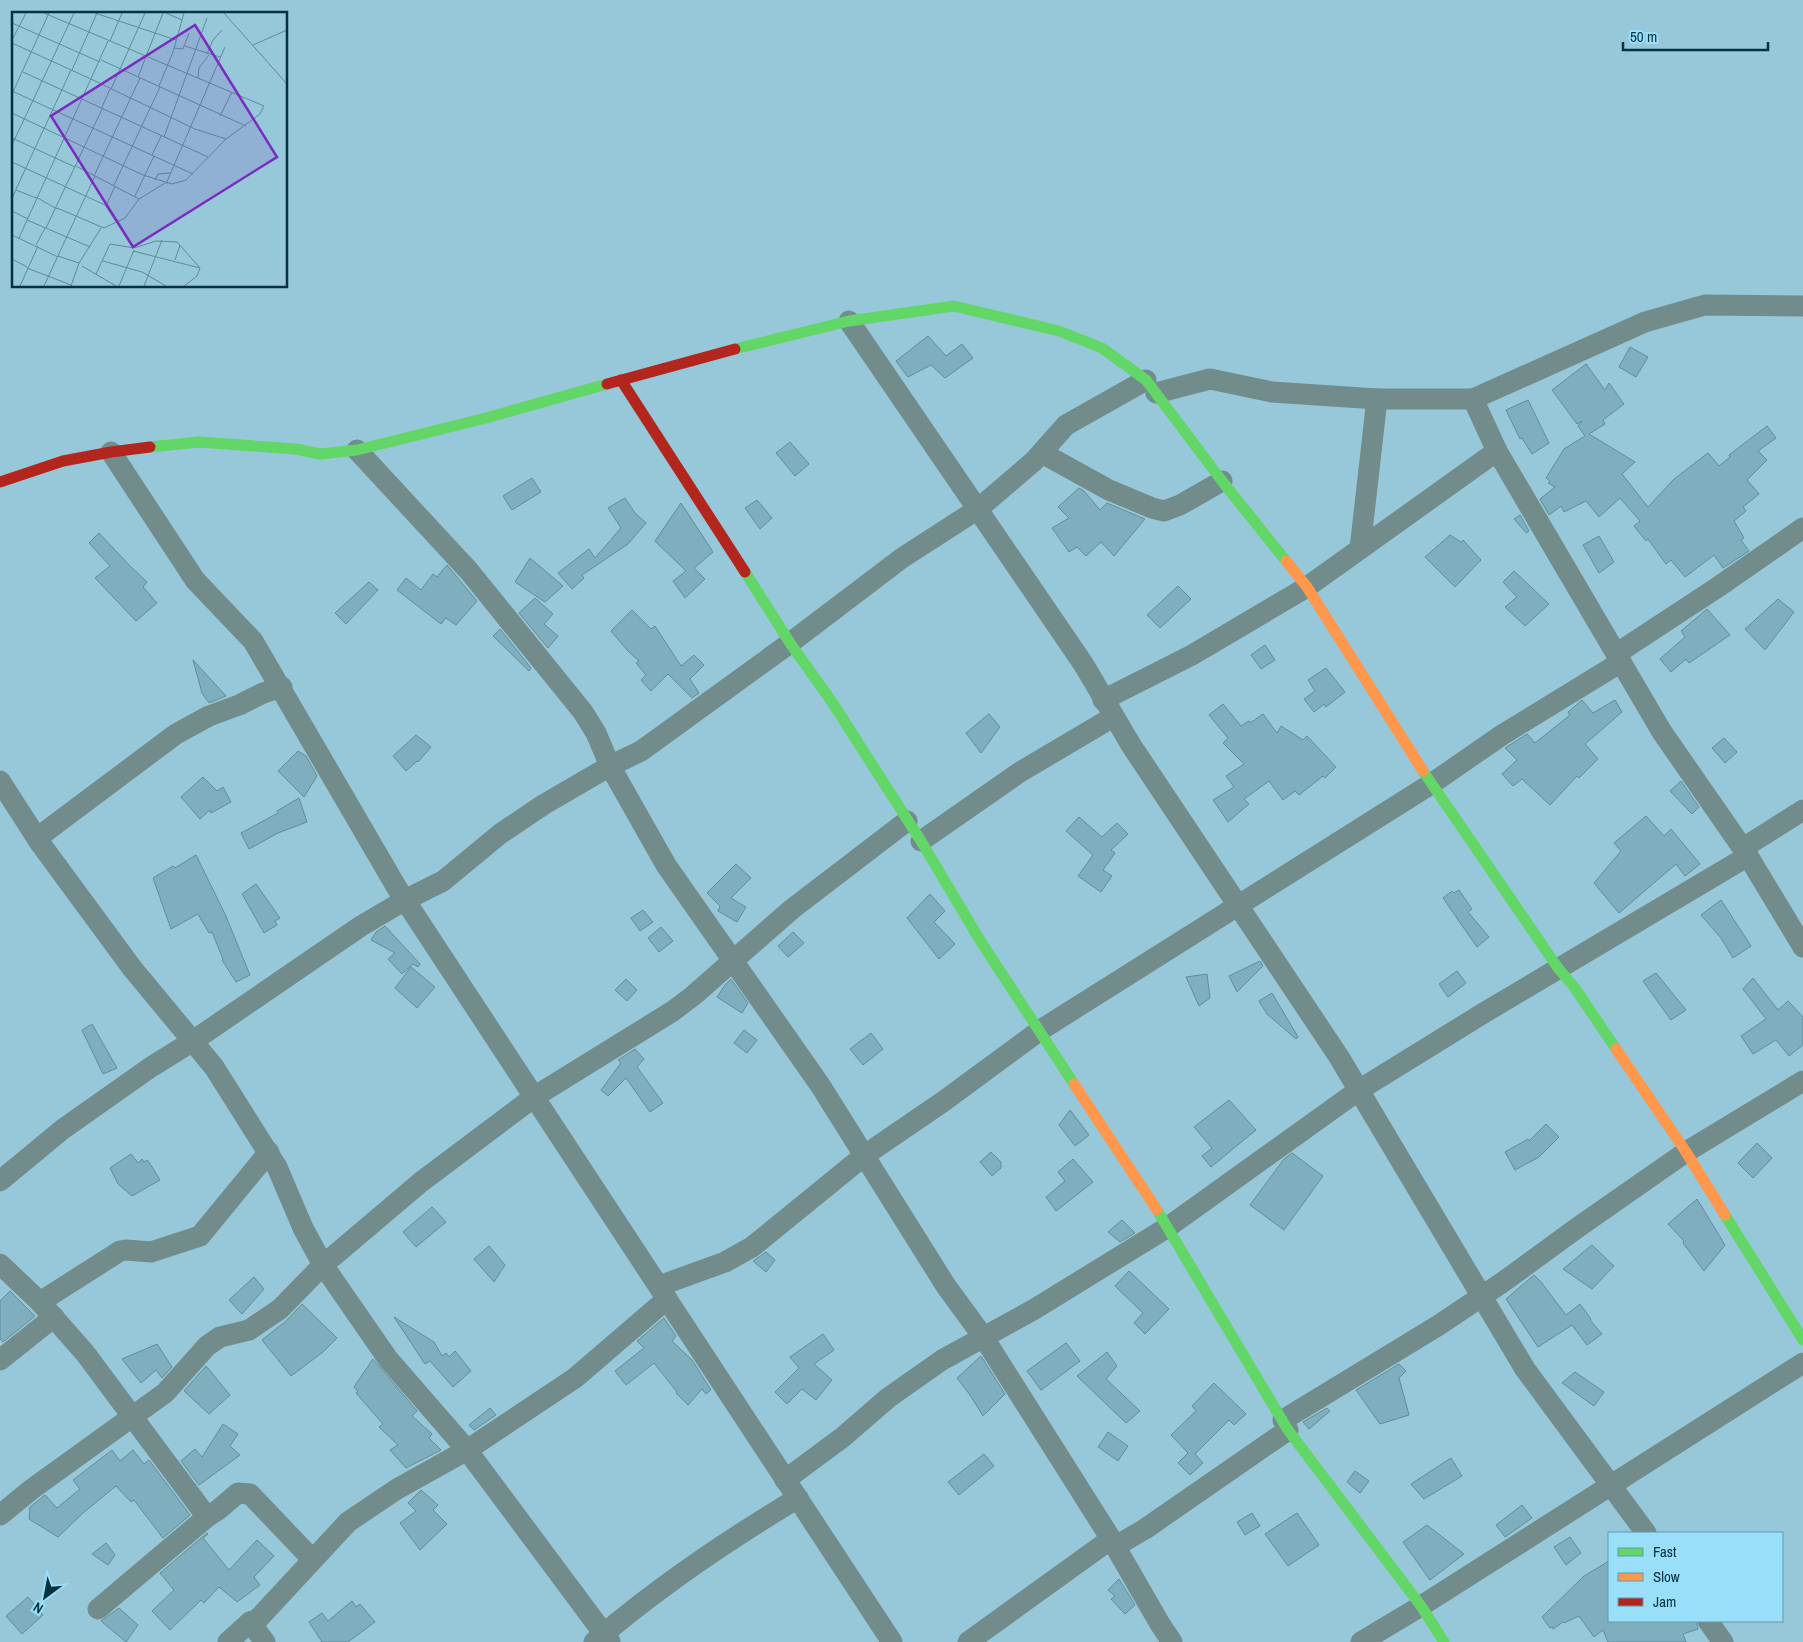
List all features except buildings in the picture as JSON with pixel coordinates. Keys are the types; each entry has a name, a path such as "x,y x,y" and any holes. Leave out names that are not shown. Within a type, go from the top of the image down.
{"street":[{"path":"0,1181 63,1129 151,1066 193,1040 361,926 405,900 443,881 511,826 610,766 641,750 790,643 902,558 978,508 1042,453 1066,424 1151,386 1210,380 1272,392 1377,399 1473,399 1645,322 1705,305 1803,306"},
{"path":"0,482 63,461 182,442 296,449 320,454 357,450 486,418 688,361 849,321 954,306 1059,331 1102,348 1151,386 1222,481 1307,587 1430,784 1686,1152 1803,1340"},
{"path":"849,321 1084,665 1108,708 1359,1090 1525,1369 1645,1532"},
{"path":"621,380 790,643 832,702 921,841 981,942 1168,1227 1286,1425 1421,1606 1444,1642"},
{"path":"1360,549 1377,399"},
{"path":"1473,399 1497,450 1662,732 1745,852 1803,948"},
{"path":"357,450 469,571 583,712 596,734 610,766 666,865 820,1085 946,1286 984,1338 1114,1542 1172,1642"},
{"path":"921,841 1108,708 1192,655 1307,587 1497,450"},
{"path":"111,452 195,580 253,641 282,687 405,900 892,1642"},
{"path":"1042,453 1108,490 1152,508 1164,510 1180,505 1222,481"},
{"path":"228,1642 250,1622 258,1618 348,1522 397,1489 467,1450 575,1378 663,1293 725,1262 752,1246 864,1155 944,1101 1040,1031 1430,784 1619,658 1803,528"},
{"path":"37,838 176,734 209,716 282,687"},
{"path":"0,781 37,838 132,968 214,1067 277,1166 303,1228 323,1265 388,1359 467,1450 603,1639 688,1568 742,1531 798,1498"},
{"path":"786,1480 843,1437 888,1398 942,1360 1034,1310 1168,1227 1359,1090 1745,852 1803,810"},
{"path":"0,1515 32,1489 165,1393 207,1346 220,1337 249,1330 280,1309 323,1265 421,1182 534,1097 694,995 792,909 907,821"},
{"path":"968,1642 1114,1542 1145,1529 1286,1425 1504,1282 1577,1228 1686,1152 1803,1081"},
{"path":"0,1360 47,1310 120,1251 151,1252 200,1236 269,1152"},
{"path":"0,1264 47,1310 85,1353 207,1517"},
{"path":"1361,1642 1803,1364"},
{"path":"98,1609 238,1493 250,1494 312,1559"},
{"path":"250,1622 265,1642"},
{"path":"1709,1622 1723,1642"}],"traffic: fast":[{"path":"735,349 849,321 954,306 1059,331 1102,348 1146,380 1222,481 1286,561"},
{"path":"150,447 199,442 296,449 320,454 357,450 486,418 607,384"},
{"path":"745,572 790,643 832,702 921,841 981,942 1074,1084"},
{"path":"1423,771 1616,1049"},
{"path":"1157,1210 1288,1430 1421,1606 1444,1642"},
{"path":"1725,1215 1803,1340"}],"traffic: slow":[{"path":"1286,561 1307,587 1423,771"},
{"path":"1616,1049 1686,1152 1725,1215"},
{"path":"1074,1084 1157,1210"}],"traffic: jam":[{"path":"607,384 735,349"},
{"path":"621,380 745,572"},
{"path":"0,482 63,461 150,447"}]}
